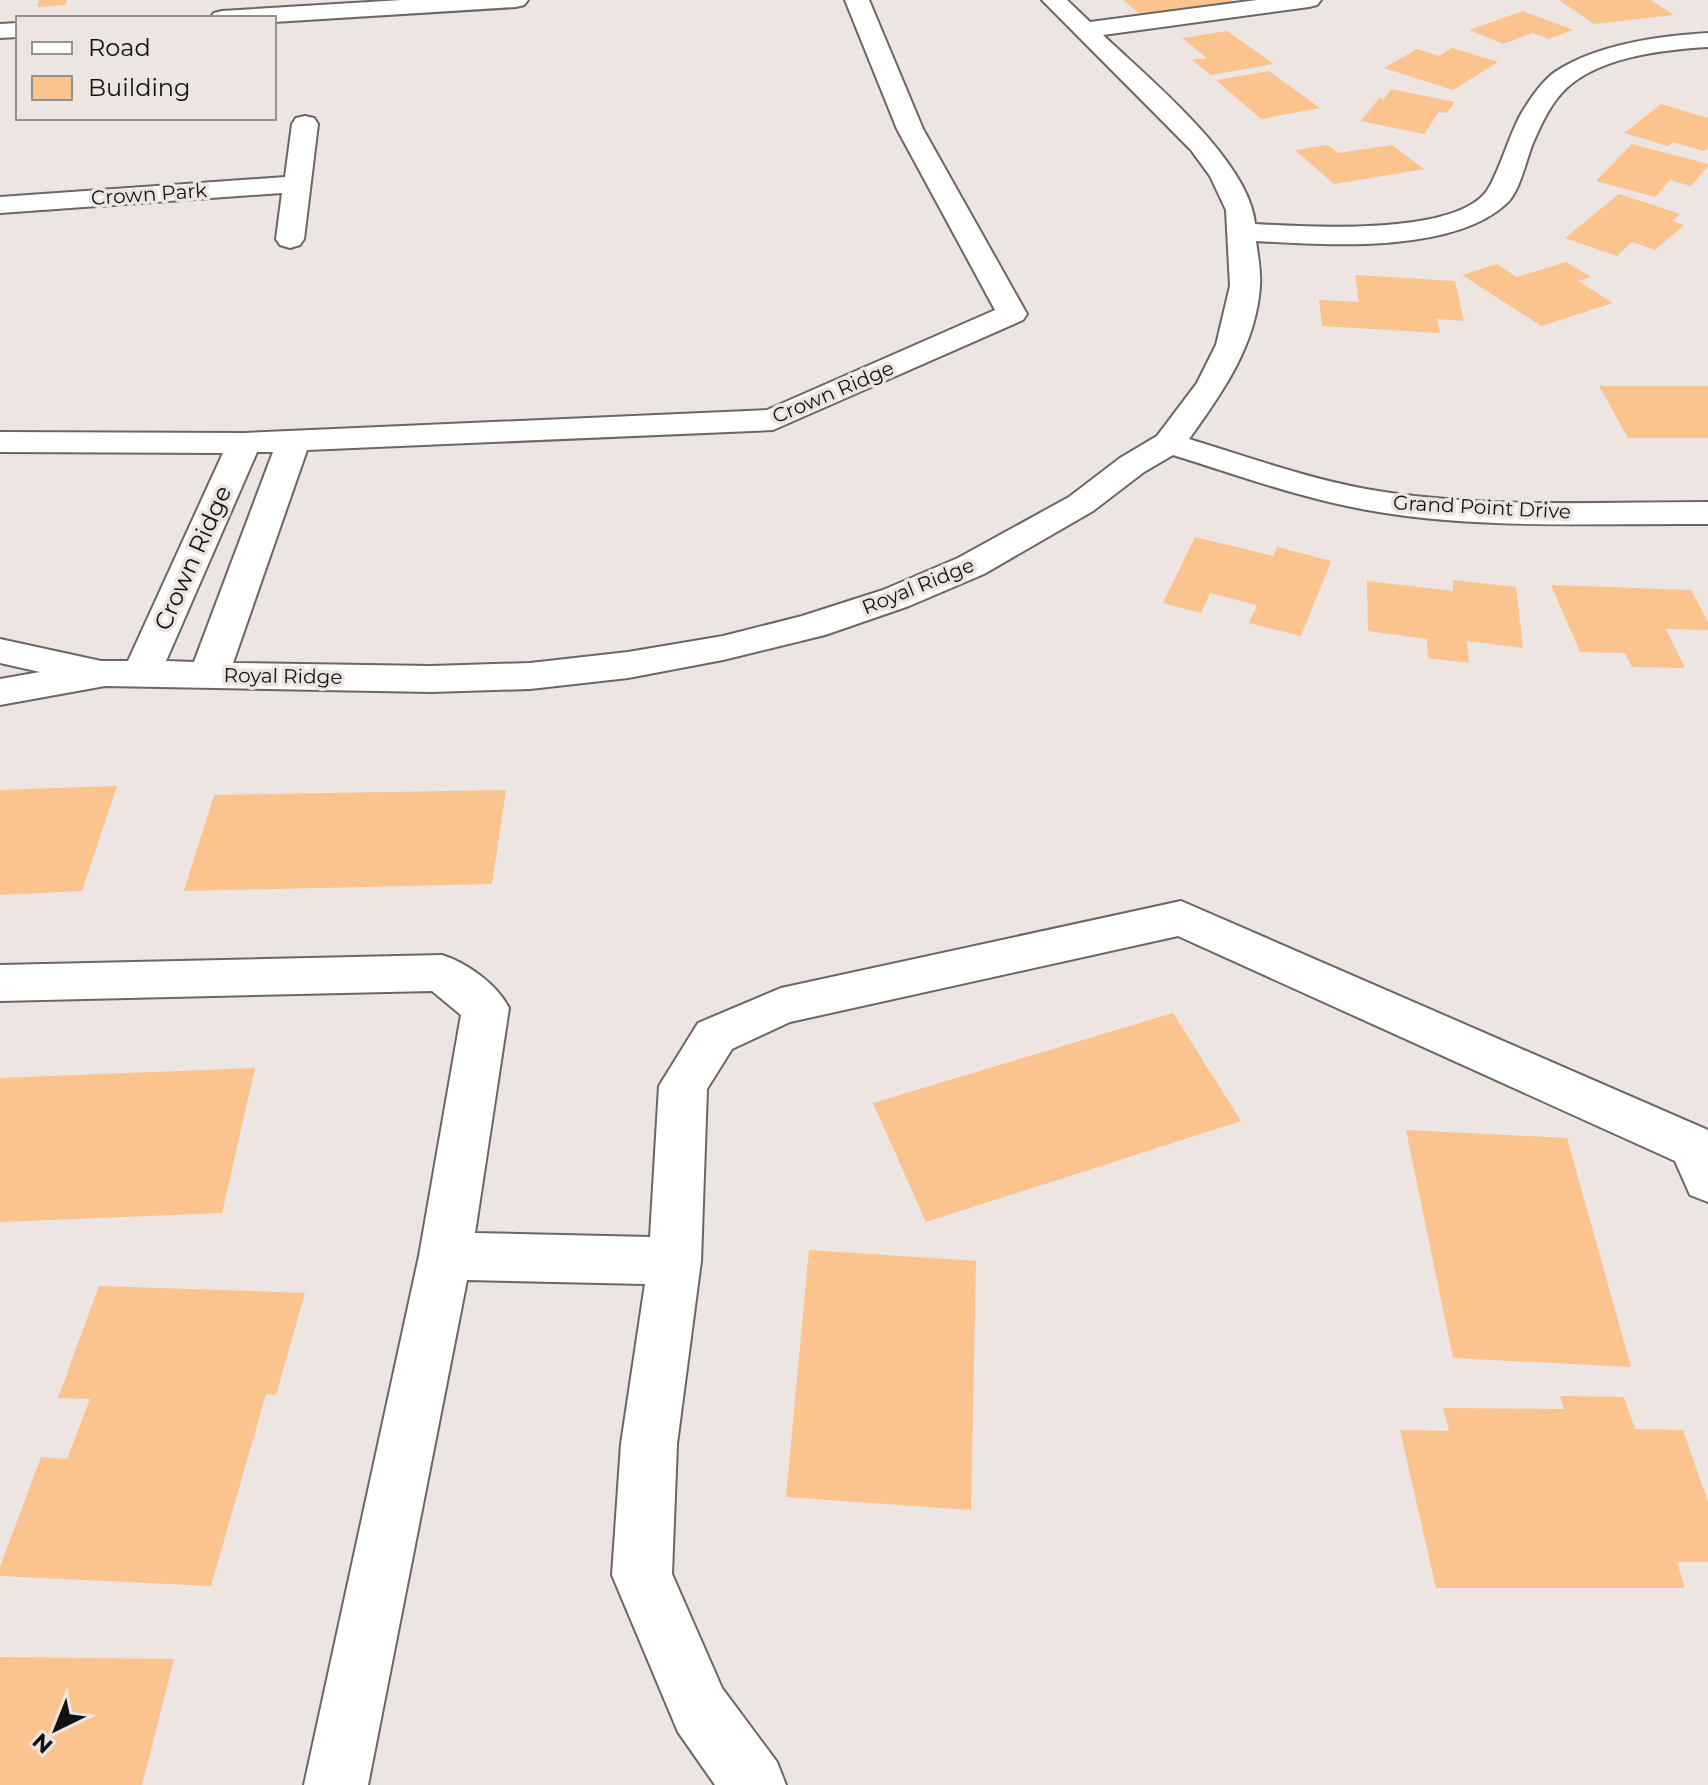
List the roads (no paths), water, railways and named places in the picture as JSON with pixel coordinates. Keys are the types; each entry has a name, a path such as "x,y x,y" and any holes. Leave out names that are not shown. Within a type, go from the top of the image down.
{"street":[{"path":"255,16 516,0"},
{"name":"Crown Ridge","path":"0,442 244,443 773,420 1012,314 910,129 857,0"},
{"name":"Royal Ridge","path":"0,651 123,673 209,675 431,679 530,676 628,665 723,648 826,621 896,598 971,566 1048,525 1169,443 1212,385 1232,345 1245,286 1240,210 1223,176 1200,144 1054,0"},
{"path":"1084,30 1309,0"},
{"path":"1242,232 1309,236 1384,234 1437,226 1488,205 1497,198 1537,108 1554,85 1569,74 1631,51 1708,40"},
{"path":"290,239 305,124"},
{"name":"Crown Park","path":"0,205 297,184"},
{"path":"209,675 294,441"},
{"name":"Crown Ridge","path":"123,673 244,443"},
{"name":"Grand Point Drive","path":"1169,443 1310,487 1397,504 1482,511 1708,513"},
{"name":"Royal Ridge","path":"0,692 123,673"},
{"path":"754,1785 700,1710 642,1575 649,1444 675,1261 683,1086 715,1036 781,1006 1181,918 1695,1147 1708,1180"},
{"path":"0,983 442,973 486,1008 445,1256 336,1785"},
{"path":"445,1256 675,1261"}]}
